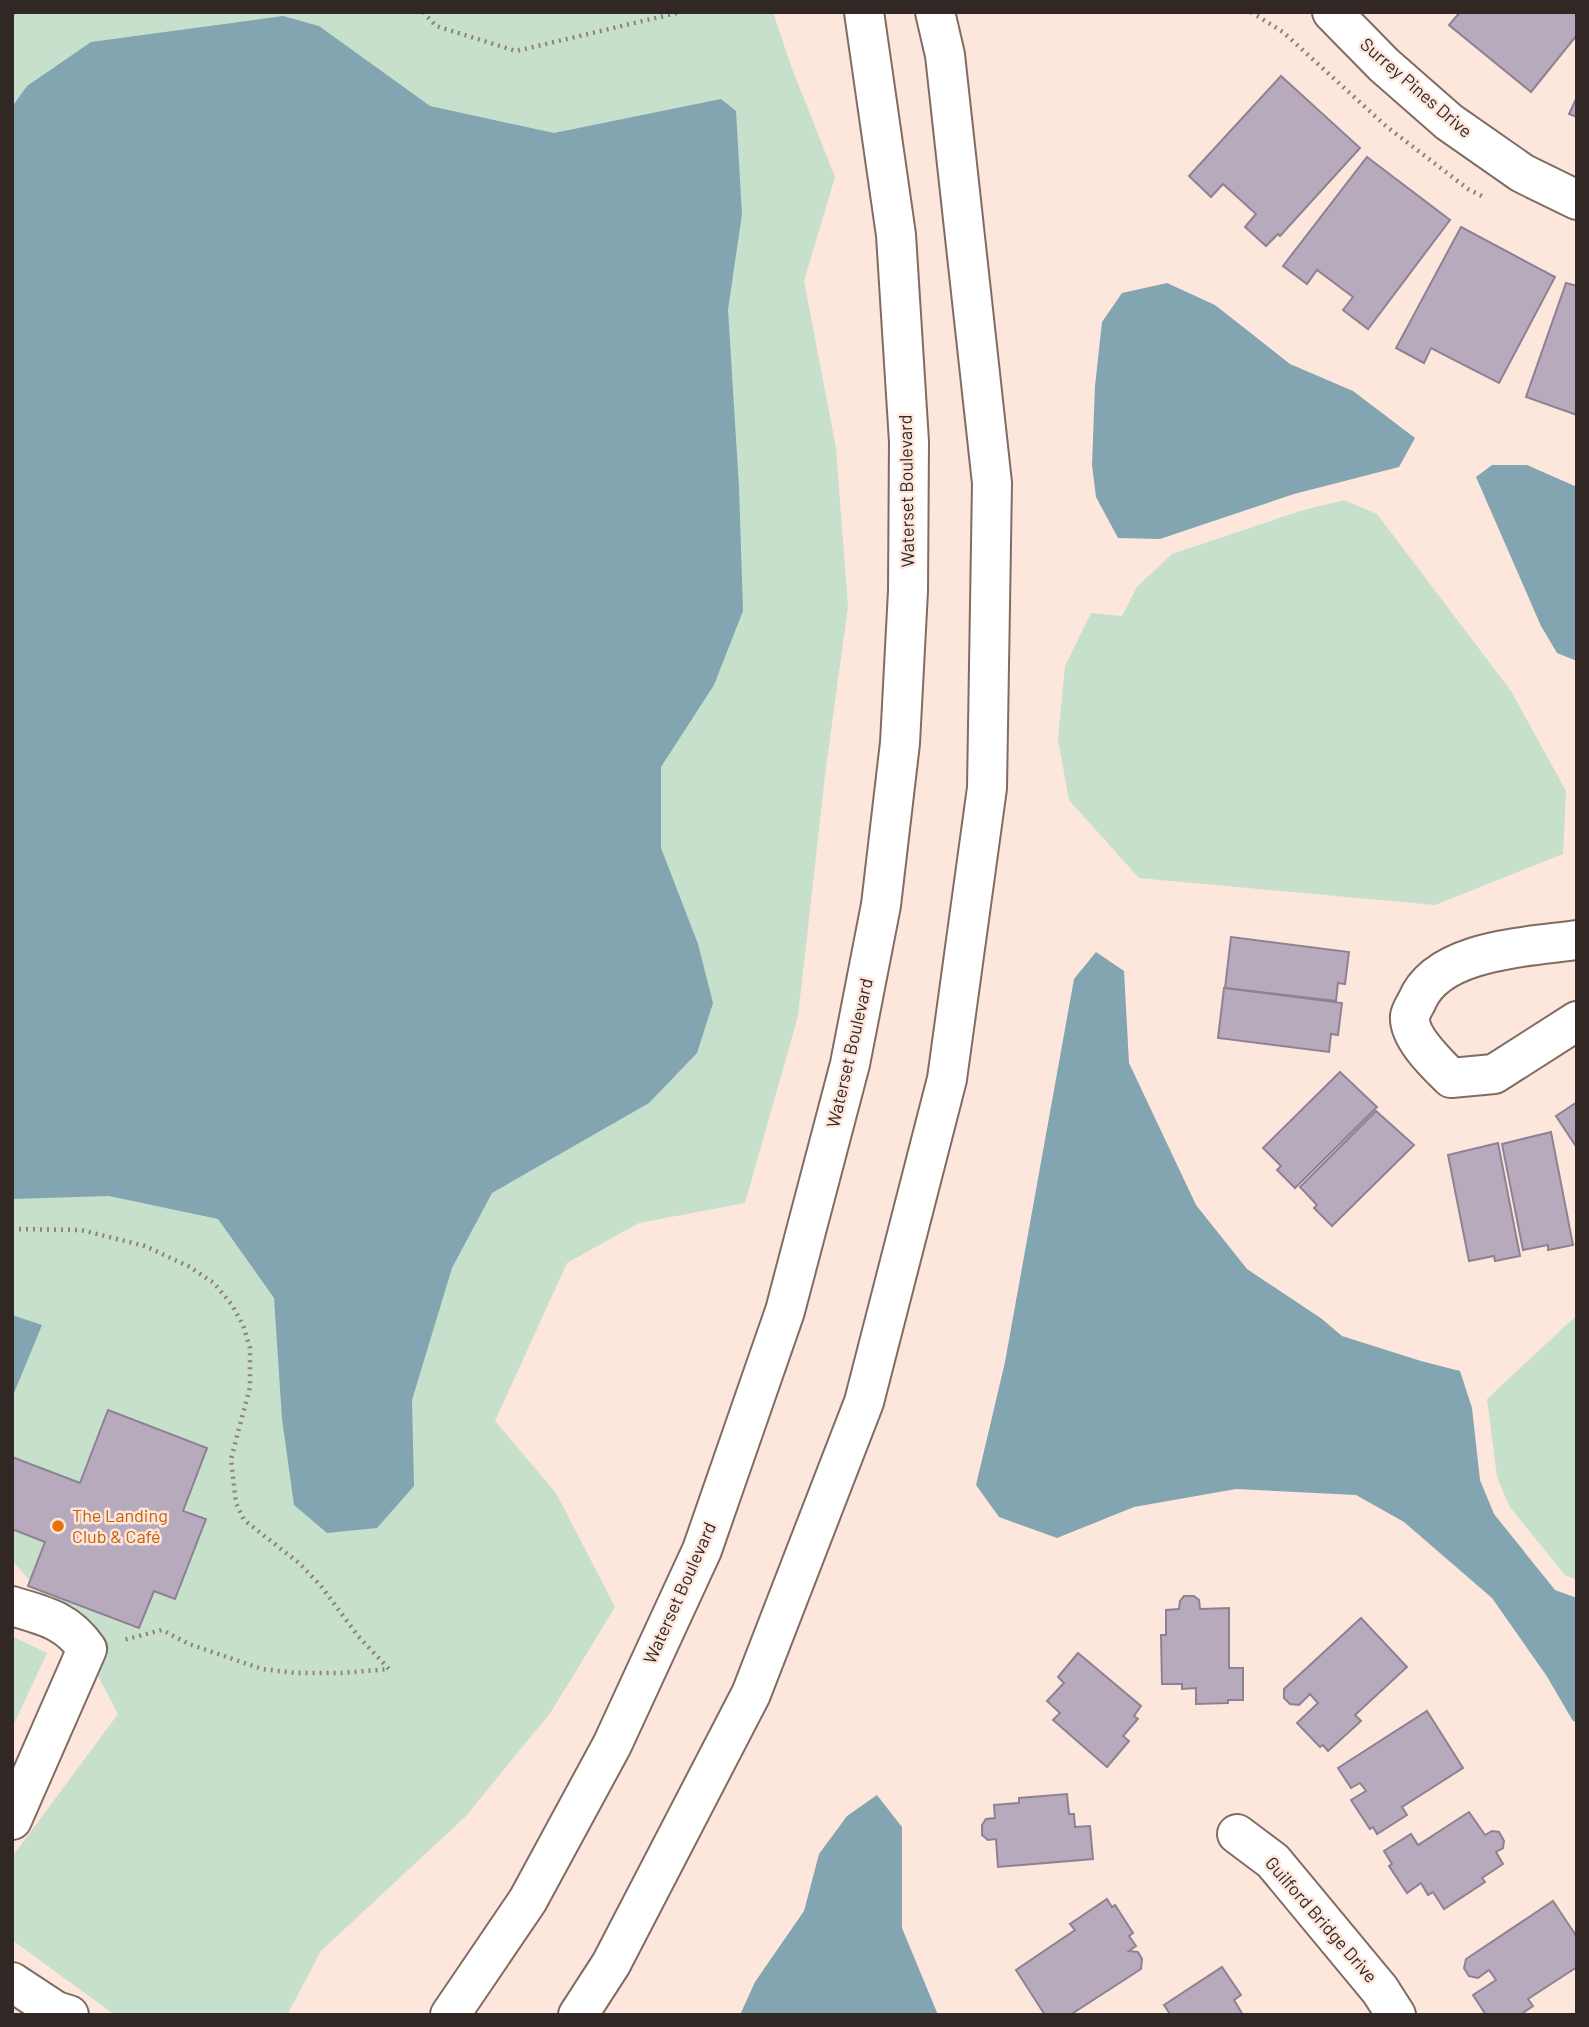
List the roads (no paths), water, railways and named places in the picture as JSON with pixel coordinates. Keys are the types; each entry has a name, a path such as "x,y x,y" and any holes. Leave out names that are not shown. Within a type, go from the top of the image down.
{"street":[{"name":"Waterset Boulevard","path":"450,2015 528,1900 612,1745 702,1550 785,1311 850,1064 882,891 900,743 908,591 909,442 896,236 864,12"},
{"path":"578,2015 611,1964 756,1681 864,1402 947,1079 987,788 992,483 945,55 934,12"},
{"name":"Surrey Pines Drive","path":"1332,12 1384,65 1449,122 1522,173 1577,200"},
{"path":"1577,940 1463,960 1438,972 1419,994 1410,1016 1415,1034 1430,1057 1451,1077 1494,1074 1577,1021"},
{"path":"12,1606 57,1620 76,1634 87,1649 12,1820"},
{"name":"Guilford Bridge Drive","path":"1237,1834 1273,1861 1380,1990 1396,2015"},
{"path":"12,1982 61,2013"}],"water":[{"path":"283,16 319,26 430,106 554,133 721,99 736,111 742,214 728,310 739,487 743,611 714,685 661,767 661,848 698,944 713,1003 697,1053 649,1103 492,1193 452,1268 412,1400 414,1486 377,1528 327,1533 294,1505 282,1419 274,1298 218,1219 109,1196 12,1199 12,107 27,86 91,42"},
{"path":"1167,283 1215,305 1290,364 1353,391 1415,438 1399,467 1294,494 1160,539 1118,538 1096,497 1092,465 1095,386 1102,322 1122,293"},
{"path":"1492,465 1527,465 1577,487 1577,661 1557,653 1541,626 1476,477"},
{"path":"1096,952 1124,971 1129,1063 1196,1205 1247,1269 1322,1319 1342,1336 1460,1371 1472,1408 1480,1480 1494,1514 1555,1590 1577,1598 1577,1722 1573,1721 1546,1675 1492,1598 1404,1522 1356,1495 1236,1489 1134,1507 1057,1538 999,1517 976,1485 1005,1362 1074,979"},
{"path":"12,1315 42,1325 12,1398"},
{"path":"877,1795 902,1827 902,1928 938,2015 740,2015 755,1982 804,1911 819,1854 847,1816"}],"place":[{"name":"The Landing Club & Café","path":"58,1526"}]}
